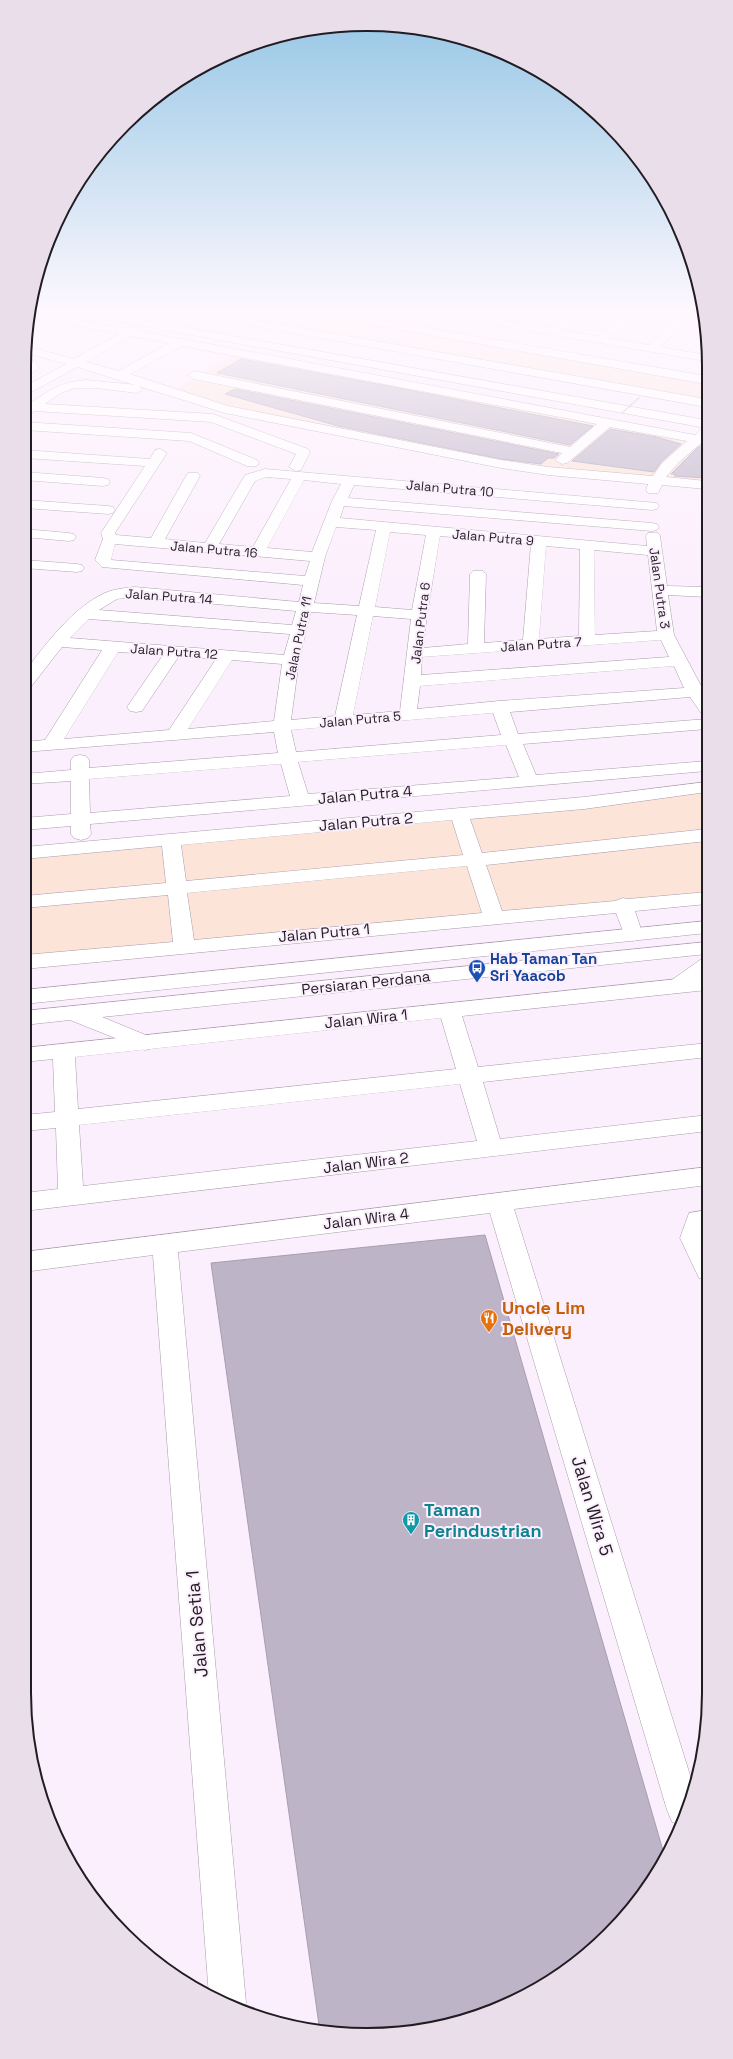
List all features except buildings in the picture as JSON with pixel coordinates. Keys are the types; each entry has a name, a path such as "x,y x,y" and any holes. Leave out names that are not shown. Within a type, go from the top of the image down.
{"street":[{"path":"219,407 501,464 548,471 702,485"},
{"path":"363,407 572,450"},
{"path":"528,407 608,422 702,437"},
{"path":"612,407 702,423"},
{"path":"655,407 702,415"},
{"path":"337,431 368,408"},
{"path":"31,410 213,418 303,452 298,471 257,552"},
{"path":"548,471 608,422"},
{"path":"31,426 191,437 252,463"},
{"path":"171,436 108,533 110,539 102,560 107,564 310,581"},
{"path":"655,481 680,454 702,438"},
{"path":"31,454 154,463"},
{"name":"Jalan Putra 10","path":"209,549 250,478 265,473 298,471 350,480 652,506"},
{"path":"155,544 193,476"},
{"path":"450,489 457,476"},
{"path":"31,477 103,482"},
{"name":"Jalan Putra 11","path":"301,801 288,758 282,726 291,660 300,630 310,581 338,501 350,480"},
{"name":"Jalan Putra 3","path":"655,481 652,506 652,527 666,635 695,692 702,702"},
{"path":"477,535 497,492"},
{"path":"338,501 652,527"},
{"path":"31,504 108,510"},
{"name":"Jalan Putra 9","path":"330,522 655,551"},
{"path":"343,720 384,526"},
{"name":"Jalan Putra 6","path":"408,715 413,681 419,615 434,531"},
{"path":"31,533 69,536"},
{"name":"Jalan Putra 16","path":"110,539 209,549 318,557"},
{"path":"531,644 538,541"},
{"path":"587,545 587,640"},
{"path":"31,565 77,568"},
{"path":"476,648 478,574"},
{"path":"660,590 702,592"},
{"name":"Jalan Putra 14","path":"31,675 57,642 86,614 105,599 118,593 135,592 365,612 419,615"},
{"path":"86,614 300,630"},
{"name":"Jalan Putra 7","path":"416,653 666,635"},
{"name":"Jalan Putra 12","path":"57,642 291,660"},
{"path":"51,745 113,646"},
{"path":"136,708 174,651"},
{"path":"174,736 227,655"},
{"path":"413,681 680,661"},
{"name":"Jalan Putra 5","path":"31,746 174,736 499,706 695,692"},
{"path":"499,706 530,781"},
{"path":"31,778 702,724"},
{"path":"80,743 82,847"},
{"name":"Jalan Putra 4","path":"31,823 702,766"},
{"path":"576,778 584,802"},
{"name":"Jalan Putra 2","path":"31,852 459,814 702,789"},
{"path":"459,814 494,917"},
{"path":"31,901 474,860 702,836"},
{"path":"171,839 184,946"},
{"name":"Jalan Putra 1","path":"31,961 623,904 702,898"},
{"path":"623,904 633,935"},
{"name":"Persiaran Perdana","path":"31,996 702,928"},
{"name":"Persiaran Perdana","path":"31,1017 702,949"},
{"path":"677,987 702,969"},
{"name":"Jalan Wira 1","path":"31,1054 702,984"},
{"path":"450,1011 491,1148"},
{"path":"72,1013 145,1043"},
{"path":"64,1051 71,1197"},
{"path":"31,1122 702,1051"},
{"name":"Jalan Wira 2","path":"31,1201 702,1124"},
{"name":"Jalan Wira 4","path":"31,1261 702,1177"},
{"name":"Jalan Wira 5","path":"499,1202 682,1804"},
{"path":"702,1220 698,1220 693,1238 702,1258"},
{"name":"Jalan Setia 1","path":"165,1244 227,1997"}],"path":[{"path":"622,413 629,407"}],"shaded area":[{"path":"224,407 516,407 702,442 702,483 504,463"},
{"path":"702,785 702,903 577,914 31,967 31,847 559,801"}],"place":[{"name":"Hab Taman Tan Sri Yaacob","path":"477,983"},
{"name":"Uncle Lim Delivery","path":"489,1333"},
{"name":"Taman Perindustrian","path":"411,1535"}]}
